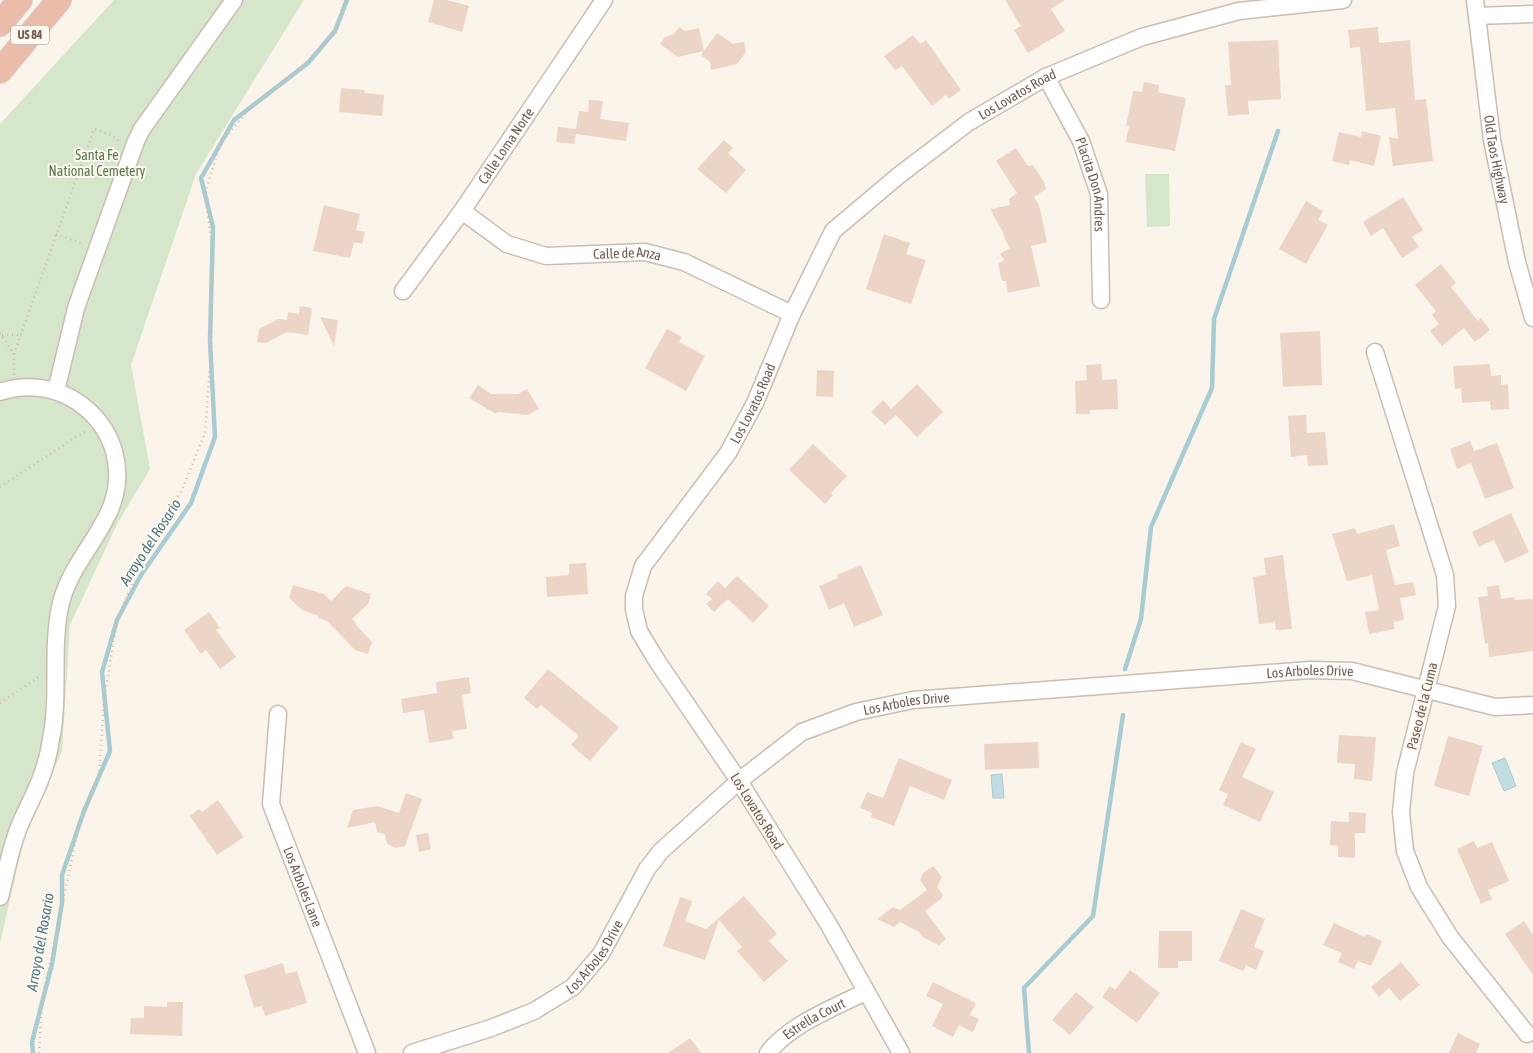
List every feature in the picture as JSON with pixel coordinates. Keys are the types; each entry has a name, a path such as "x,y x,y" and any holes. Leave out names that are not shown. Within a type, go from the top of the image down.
{"highway":[{"name":"US 84","path":"0,24 20,0"},
{"name":"US 84","path":"0,71 60,0"}],"street":[{"path":"56,390 72,323 131,151 142,129 234,0"},
{"name":"Calle Loma Norte","path":"403,291 462,211 604,0"},
{"name":"Los Lovatos Road","path":"901,1053 829,925 739,781 639,631 634,609 634,596 643,566 728,453 755,403 792,314 833,231 898,176 969,122 1046,77 1142,37 1240,11 1343,0"},
{"path":"1476,8 1533,14"},
{"name":"Old Taos Highway","path":"1476,8 1492,140 1517,262 1533,318"},
{"name":"Placita Don Andres","path":"1046,77 1081,141 1098,194 1101,300"},
{"name":"Calle de Anza","path":"462,211 507,244 546,256 645,252 684,262 792,314"},
{"name":"Paseo de la Cuma","path":"1375,352 1445,575 1447,606 1405,773 1401,812 1405,851 1420,887 1450,937 1527,1034"},
{"path":"0,897 16,834 39,784 47,761 56,707 55,649 60,605 75,570 110,513 117,486 116,459 110,440 101,424 81,405 56,390 37,388 7,390"},
{"name":"Los Arboles Drive","path":"412,1053 491,1028 534,1011 573,987 601,954 647,869 660,851 739,781 802,732 856,712 914,700 1310,670 1352,671 1495,707 1533,705"},
{"name":"Los Arboles Lane","path":"278,714 270,804 367,1053"},
{"name":"Estrella Court","path":"768,1053 780,1040 797,1028 865,992"}],"path":[{"path":"39,1053 42,1001 79,825 99,775 104,701 117,620 152,537 182,490 205,433 211,353 212,244 205,194 220,144 249,109 284,82 320,50 335,31 345,0"},
{"path":"7,390 20,335 94,129 111,135 131,151"},
{"path":"56,234 97,249"},
{"path":"1,334 20,335"},
{"path":"1,334 14,354"},
{"path":"0,487 74,438 101,424"},
{"path":"0,703 56,665"}],"green space":[{"name":"Santa Fe National Cemetery","path":"114,0 304,0 196,174 131,365 150,469 117,524 70,625 62,751 24,838 0,943 0,124"},
{"path":"1145,174 1169,174 1170,226 1147,227"}],"water":[{"path":"1505,758 1516,786 1504,791 1492,763"},
{"path":"1002,774 1004,798 993,798 991,775"}],"building":[{"path":"434,0 447,0 469,6 462,32 428,22"},
{"path":"1005,0 1065,0 1051,9 1065,31 1028,53 1014,30 1021,26"},
{"path":"679,27 685,31 699,28 704,51 678,57 660,44 665,37 674,34"},
{"path":"1378,27 1379,43 1410,40 1415,100 1426,99 1433,161 1393,166 1389,137 1398,139 1395,108 1366,111 1360,47 1350,48 1348,30"},
{"path":"717,33 733,44 744,42 746,52 737,64 711,70 710,62 701,55"},
{"path":"913,35 920,44 926,40 961,90 949,99 946,95 932,106 902,66 895,70 884,56"},
{"path":"1278,40 1281,99 1248,101 1249,114 1228,116 1225,85 1231,85 1228,42"},
{"path":"1144,82 1159,85 1158,92 1186,98 1175,151 1126,142 1129,126 1126,126 1133,91 1142,92"},
{"path":"341,88 365,90 364,93 384,95 382,116 339,112"},
{"path":"589,100 603,101 600,119 629,123 626,141 576,134 574,144 556,142 558,127 576,129 579,111 588,112"},
{"path":"1362,131 1381,136 1374,166 1350,160 1349,165 1332,161 1339,132 1361,137"},
{"path":"724,140 733,148 728,153 746,170 726,193 697,169"},
{"path":"1016,148 1028,166 1033,165 1044,182 1046,189 1034,197 1039,205 1047,242 1031,246 1040,286 1008,293 1006,281 1002,281 998,264 1004,260 1000,254 1010,248 991,209 1010,205 1009,199 1017,193 996,161"},
{"path":"1403,197 1423,230 1412,237 1419,247 1402,258 1383,228 1371,236 1363,222"},
{"path":"1306,201 1323,211 1318,220 1328,225 1306,264 1279,249"},
{"path":"324,205 360,214 356,230 365,232 362,244 354,242 350,258 313,251"},
{"path":"884,234 910,243 906,254 926,260 911,304 866,289"},
{"path":"1441,264 1456,283 1451,287 1478,321 1481,318 1490,330 1475,342 1464,328 1442,346 1430,331 1439,324 1432,315 1436,311 1415,285"},
{"path":"300,306 312,308 308,335 287,332 266,343 257,342 259,329 278,319 287,320 288,312 299,314"},
{"path":"320,317 338,320 334,346"},
{"path":"667,329 682,337 679,342 705,356 686,391 645,368"},
{"path":"1320,331 1322,385 1283,387 1280,333"},
{"path":"1101,364 1102,380 1117,379 1118,409 1090,410 1090,414 1076,414 1075,381 1087,380 1086,365"},
{"path":"1490,364 1491,376 1501,375 1501,385 1508,384 1509,409 1491,410 1490,401 1462,403 1461,388 1455,389 1453,366"},
{"path":"817,370 834,371 833,397 816,396"},
{"path":"917,384 943,412 917,437 896,415 885,425 871,412 883,400 891,409"},
{"path":"478,385 491,394 518,394 527,389 539,409 528,415 497,412 496,414 469,398"},
{"path":"1306,415 1307,433 1325,432 1328,465 1308,466 1307,455 1291,457 1288,416"},
{"path":"1470,441 1474,451 1497,443 1514,488 1485,499 1471,463 1457,469 1450,449"},
{"path":"813,444 847,476 831,493 833,495 825,504 789,470"},
{"path":"1511,513 1529,552 1505,563 1494,540 1479,547 1472,532"},
{"path":"1394,524 1400,546 1386,550 1395,585 1413,582 1416,595 1400,598 1404,620 1393,622 1395,629 1369,634 1365,612 1379,610 1372,575 1347,581 1332,534 1355,528 1357,534"},
{"path":"1283,555 1292,629 1276,630 1275,622 1259,624 1253,577 1266,575 1264,558"},
{"path":"586,563 588,594 547,597 546,577 569,575 569,564"},
{"path":"861,565 883,615 854,627 844,603 829,610 819,586 838,578 837,575"},
{"path":"737,576 769,606 753,623 728,599 714,612 706,604 712,599 706,594 718,581 725,588"},
{"path":"293,585 324,594 331,601 346,586 371,594 368,604 352,619 372,642 368,654 355,650 327,621 302,610 289,598"},
{"path":"1499,585 1501,599 1514,597 1515,600 1533,599 1533,651 1489,657 1488,643 1485,644 1478,597 1488,596 1487,587"},
{"path":"209,612 220,628 216,630 236,657 220,669 206,650 201,654 184,630"},
{"path":"548,669 619,727 590,761 571,745 579,736 541,705 537,709 524,698"},
{"path":"469,677 471,693 462,695 467,729 452,731 454,739 429,743 424,710 403,713 401,699 437,693 436,682"},
{"path":"1339,735 1376,737 1372,781 1354,779 1355,764 1337,763"},
{"path":"1448,736 1483,746 1469,796 1434,786"},
{"path":"1038,742 1039,768 985,770 984,744"},
{"path":"1241,742 1256,749 1242,777 1274,792 1260,822 1223,805 1228,794 1219,790"},
{"path":"899,758 952,780 944,800 910,786 894,826 871,817 872,813 860,808 867,792 883,798"},
{"path":"406,793 422,799 405,846 396,848 387,844 385,834 377,832 375,822 347,828 353,810 377,806 399,813"},
{"path":"218,800 244,837 217,855 190,816 199,809 202,812"},
{"path":"1349,812 1366,813 1365,833 1355,833 1355,858 1338,857 1338,846 1330,845 1331,821 1349,822"},
{"path":"428,833 431,849 419,852 416,835"},
{"path":"1474,841 1477,848 1492,842 1509,881 1488,890 1492,899 1481,904 1457,849"},
{"path":"933,866 942,877 937,887 943,895 941,899 925,911 946,939 939,945 924,938 919,932 900,922 894,927 877,919 893,907 900,910 927,890 920,880 923,873"},
{"path":"744,896 777,934 769,941 788,961 764,982 737,951 742,947 719,920 705,960 663,946 680,897 692,901 685,921 706,929"},
{"path":"1241,909 1265,919 1254,947 1264,951 1256,970 1246,965 1243,971 1219,961"},
{"path":"1524,921 1533,935 1533,975 1505,934"},
{"path":"1334,923 1365,937 1366,934 1382,941 1371,966 1358,961 1354,969 1338,962 1342,953 1323,945"},
{"path":"1159,931 1192,931 1192,961 1178,961 1178,968 1158,968"},
{"path":"1401,962 1420,985 1400,1001 1389,988 1379,997 1371,987"},
{"path":"283,963 286,974 297,971 307,1003 265,1016 262,1006 254,1008 244,975"},
{"path":"1130,970 1160,993 1137,1023 1102,997 1110,986 1115,990"},
{"path":"933,982 976,1003 970,1015 979,1019 973,1032 959,1025 953,1037 932,1026 943,1004 926,996"},
{"path":"1076,992 1094,1007 1070,1035 1052,1020"},
{"path":"167,1002 183,1002 182,1036 130,1034 131,1018 144,1018 144,1006 167,1007"},
{"path":"1458,1033 1480,1044 1476,1053 1449,1053"},
{"path":"690,1038 701,1053 668,1053"}],"waterway":[{"name":"Arroyo del Rosario","path":"33,1053 32,1042 52,964 62,903 62,875 84,811 110,751 102,672 117,620 141,575 191,503 215,437 210,341 213,227 201,178 234,120 308,63 335,31 347,0"},
{"path":"1125,669 1141,619 1151,527 1212,388 1214,319 1278,131"},
{"path":"1029,1053 1024,988 1093,916 1123,715"}]}
